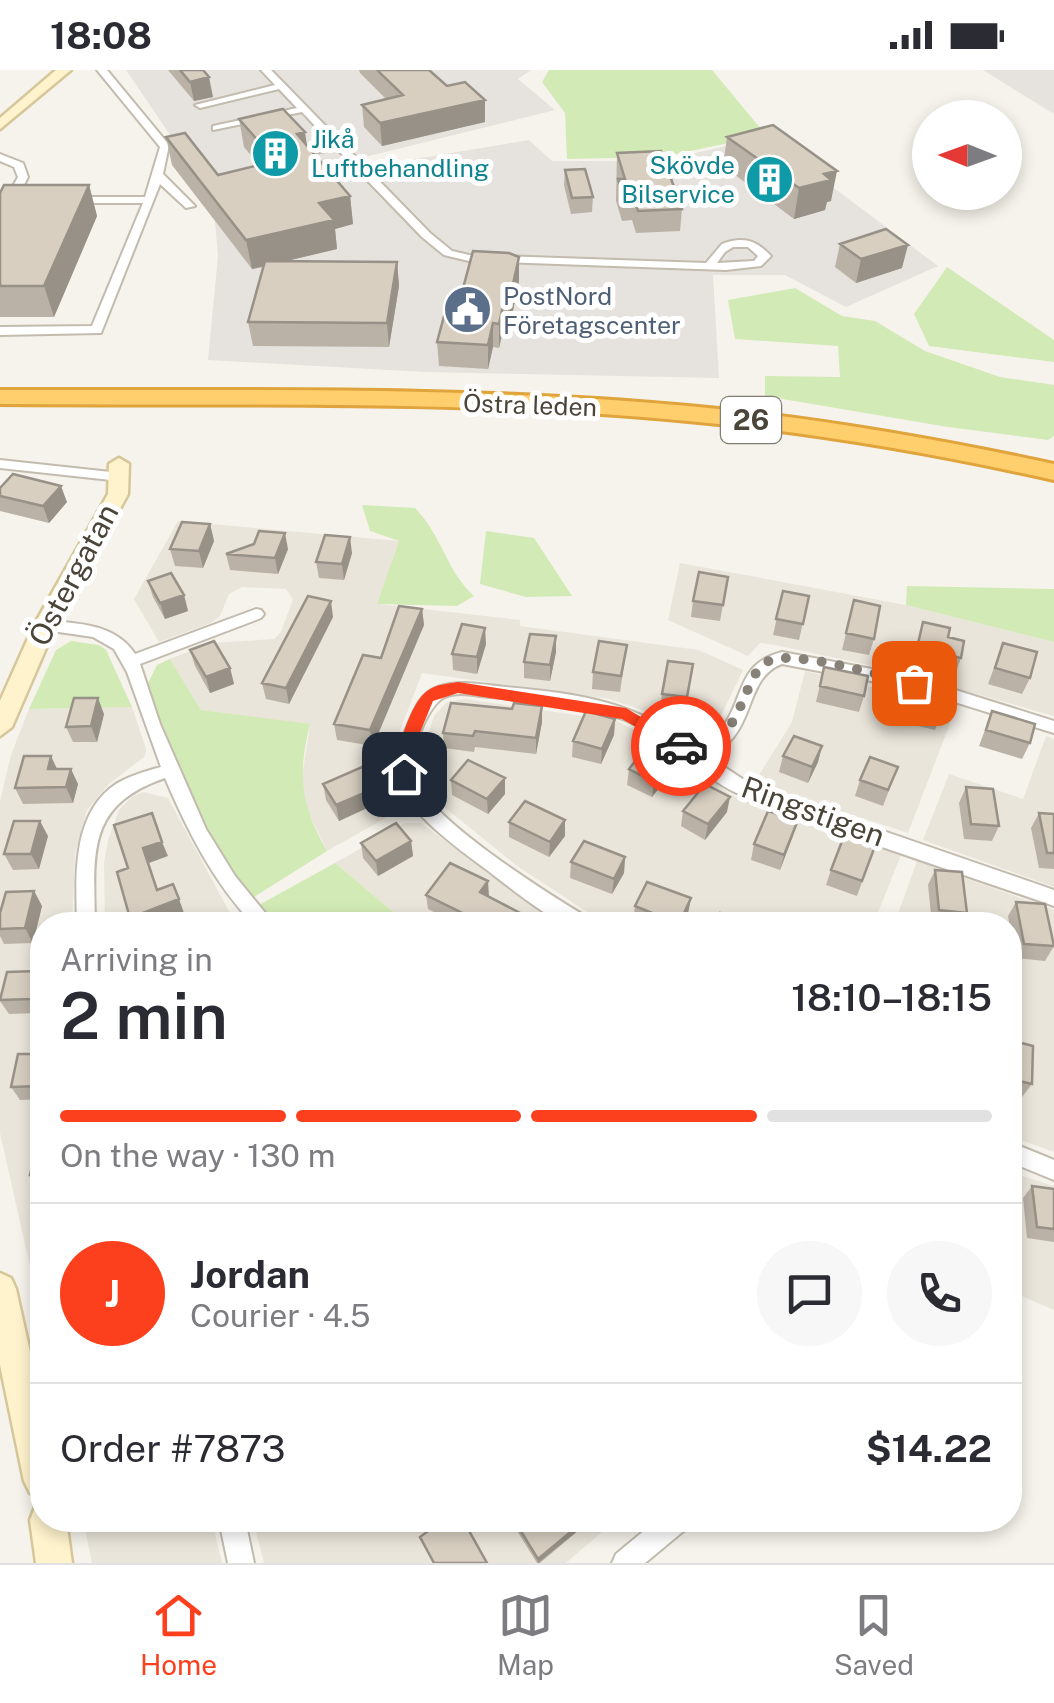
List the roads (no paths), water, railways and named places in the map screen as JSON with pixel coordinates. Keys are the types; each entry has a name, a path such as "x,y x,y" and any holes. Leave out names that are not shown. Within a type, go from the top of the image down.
{"highway":[{"name":"Östra leden","path":"0,397 512,402 637,409 874,438 1054,472"}],"street":[{"path":"0,126 64,70"},
{"path":"0,331 97,330 150,200 165,147 102,70"},
{"path":"266,70 448,252 488,260 710,266"},
{"path":"200,106 282,86"},
{"path":"217,128 304,108"},
{"path":"313,152 339,145"},
{"path":"0,157 19,165 24,176 0,221"},
{"path":"157,175 190,206"},
{"path":"11,200 31,200"},
{"path":"51,200 150,200"},
{"name":"Östergatan","path":"0,464 120,471 118,494 46,625 0,727"},
{"path":"130,662 256,614"},
{"path":"46,625 106,636 119,645 130,662 170,770 224,878 252,912"},
{"path":"698,759 717,746 734,723 758,669 772,659 782,658 914,683 1054,727"},
{"name":"Ringstigen","path":"565,912 437,821 412,794 404,774 404,752 427,698 438,690 458,688 592,706 647,723 747,792 1054,898"},
{"path":"86,912 86,866 105,804 120,790 170,770"},
{"path":"1022,1157 1054,1170"},
{"path":"0,1289 30,1426"},
{"path":"50,1532 54,1563"},
{"path":"235,1532 241,1563"},
{"path":"626,1563 663,1532"}],"place":[{"name":"Jikå Luftbehandling","path":"276,153"},
{"name":"Skövde Bilservice","path":"770,179"},
{"name":"PostNord Företagscenter","path":"468,310"}]}
